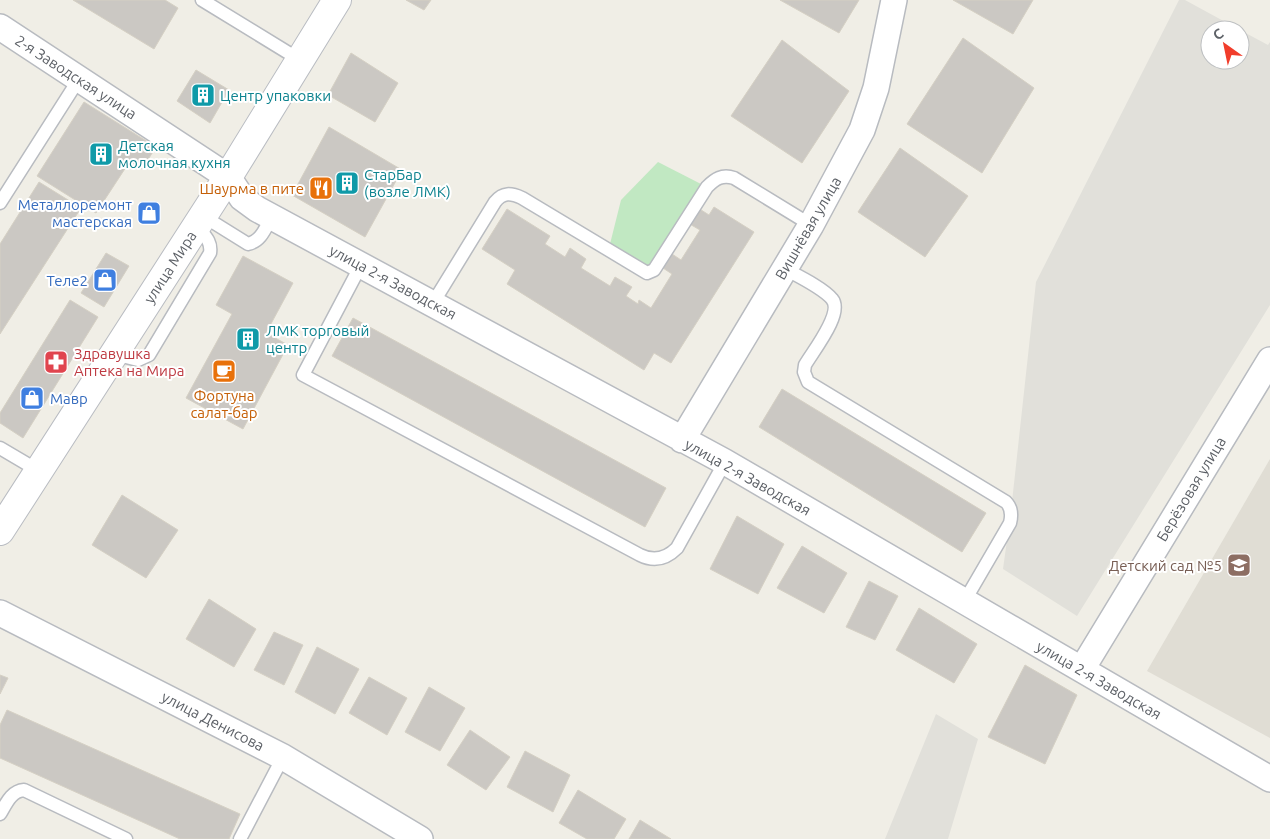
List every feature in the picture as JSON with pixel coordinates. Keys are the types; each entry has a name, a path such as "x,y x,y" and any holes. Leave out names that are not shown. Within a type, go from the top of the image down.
{"street":[{"name":"улица Мира","path":"0,531 228,177 337,0"},
{"name":"Вишнёвая улица","path":"682,440 811,225 862,130 876,88 894,0"},
{"name":"2-я Заводская улица","path":"0,27 228,177"},
{"name":"улица 2-я Заводская","path":"228,177 242,198 271,218 433,303 725,462 1270,779"},
{"name":"Берёзовая улица","path":"1082,669 1270,360"},
{"name":"улица Денисова","path":"0,613 283,757 420,839"}],"lane":[{"path":"202,0 300,60"},
{"path":"0,203 79,79"},
{"path":"433,303 495,202 504,195 511,194 522,198 647,274 654,270 707,187 720,178 728,176 734,178 811,225"},
{"path":"200,221 248,244 257,241 271,218"},
{"path":"361,265 303,375 640,555 655,560 664,557 677,548 725,462"},
{"path":"785,269 824,292 835,304 835,313 832,321 805,365 804,372 808,382 1010,506 1012,517 1010,523 964,602"},
{"path":"0,448 39,472"},
{"path":"240,839 283,757"},
{"path":"0,814 13,794 24,790 126,839"}],"shaded area":[{"path":"1179,0 1185,0 1222,20 1200,20 1200,70 1250,70 1250,35 1268,45 1270,42 1270,305 1077,616 1003,569 1036,282"},
{"name":"Детский сад №5","path":"1270,459 1270,738 1147,671"},
{"path":"936,714 978,739 948,839 885,839"}],"green space":[{"path":"658,162 701,184 648,270 610,244 621,200"}],"building":[{"path":"73,0 165,0 178,8 154,49"},
{"path":"406,0 431,0 424,10"},
{"path":"780,0 859,0 839,33"},
{"path":"953,0 1033,0 1013,34"},
{"path":"963,38 1034,88 982,173 907,124"},
{"path":"782,40 849,91 802,163 731,116"},
{"path":"351,53 398,83 375,122 328,95"},
{"name":"Центр упаковки","path":"196,70 229,90 210,123 177,101"},
{"name":"Детская молочная кухня","path":"84,102 156,147 142,169 130,161 96,213 37,176"},
{"name":"СтарБар (возле ЛМК)","path":"329,127 402,170 365,237 292,195"},
{"path":"900,148 968,196 925,257 858,212"},
{"path":"39,182 81,208 0,334 0,244"},
{"path":"714,207 754,232 671,363 654,353 644,370 507,284 515,270 482,249 507,209 550,236 545,244 565,257 570,248 586,259 581,268 610,286 615,277 632,287 626,296 638,304 639,300 651,308 672,274 660,266 669,252 681,260 700,230 688,223 698,208 709,215"},
{"name":"Теле2","path":"106,253 129,266 104,307 81,293"},
{"name":"ЛМК торговый центр","path":"243,256 293,283 266,333 288,345 243,429 186,398 232,314 216,305"},
{"path":"70,300 98,317 23,438 0,423 0,413"},
{"path":"353,318 666,488 645,527 332,356"},
{"path":"782,389 986,513 962,552 759,427"},
{"path":"122,495 178,530 146,578 92,545"},
{"path":"737,516 784,544 758,594 710,569"},
{"path":"802,546 847,573 824,613 777,588"},
{"path":"869,581 898,596 875,640 846,627"},
{"path":"209,599 256,629 234,667 186,639"},
{"path":"919,608 977,644 954,683 896,650"},
{"path":"274,632 303,645 284,685 254,670"},
{"path":"317,647 359,669 335,714 295,692"},
{"path":"1025,665 1077,695 1045,764 988,737"},
{"path":"0,675 8,678 0,694"},
{"path":"369,677 407,698 387,735 349,713"},
{"path":"429,687 465,708 440,751 405,732"},
{"path":"7,710 240,814 229,839 180,839 0,758 0,725"},
{"path":"470,730 510,757 486,790 447,765"},
{"path":"525,751 570,775 553,812 507,787"},
{"path":"578,790 626,819 614,839 587,839 559,823"},
{"path":"640,820 671,839 629,839"}],"place":[{"name":"Центр упаковки","path":"203,95"},
{"name":"Детская молочная кухня","path":"101,154"},
{"name":"СтарБар (возле ЛМК)","path":"347,183"},
{"name":"Шаурма в пите","path":"321,188"},
{"name":"Металлоремонт мастерская","path":"149,213"},
{"name":"Теле2","path":"105,280"},
{"name":"ЛМК торговый центр","path":"248,339"},
{"name":"Здравушка Аптека на Мира","path":"56,362"},
{"name":"Фортуна салат-бар","path":"224,371"},
{"name":"Мавр","path":"32,398"},
{"name":"Детский сад №5","path":"1239,565"}]}
